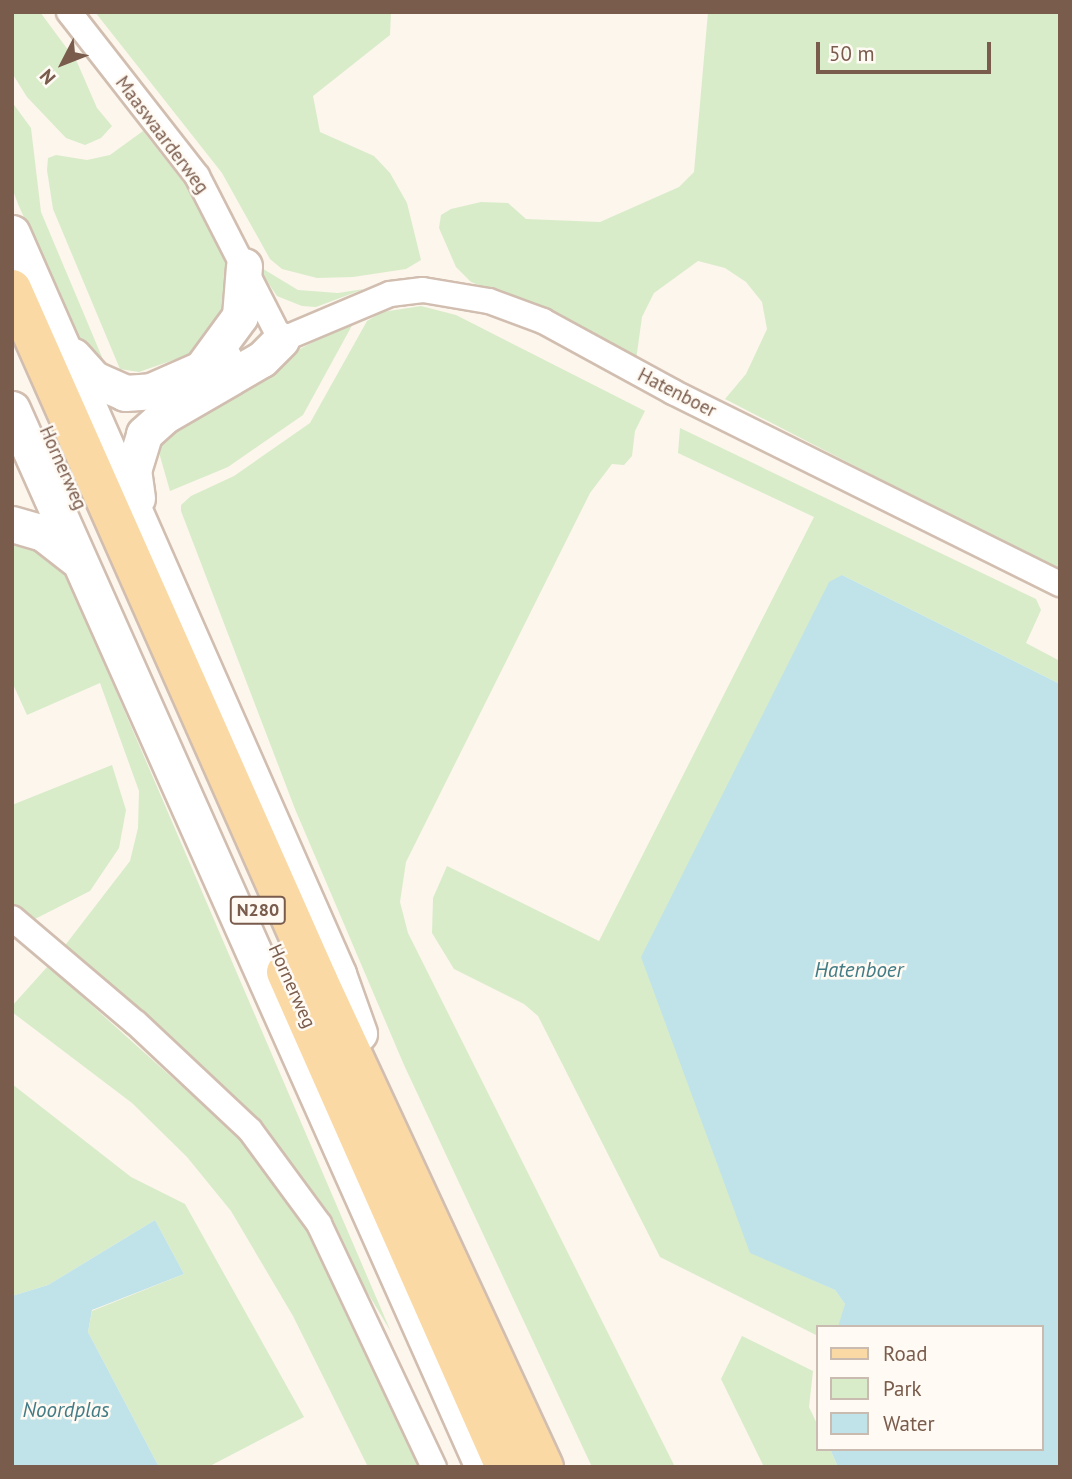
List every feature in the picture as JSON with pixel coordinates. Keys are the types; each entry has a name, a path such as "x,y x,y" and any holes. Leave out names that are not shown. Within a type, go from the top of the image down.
{"main road":[{"name":"Hornerweg","path":"12,233 338,974 412,1179"},
{"path":"202,368 240,316 244,266"},
{"name":"Hornerweg","path":"12,289 318,980 544,1467"},
{"path":"58,336 94,379 125,393 151,391 202,368 281,340"},
{"path":"143,529 133,471 144,434 164,416 262,359 281,340"},
{"name":"Hornerweg","path":"12,352 505,1467"},
{"name":"Hornerweg","path":"12,409 483,1467"},
{"path":"12,524 43,533 78,560"}],"street":[{"name":"Maaswaarderweg","path":"69,12 197,176 281,340"},
{"name":"Hatenboer","path":"281,340 390,294 423,290 489,301 543,321 673,391 1060,584"},
{"path":"12,918 136,1023 250,1130 319,1224 434,1467"}],"green space":[{"path":"12,12 40,12 77,62 97,108 112,126 101,138 85,145 66,138 27,97 12,73"},
{"path":"95,12 391,12 390,35 313,96 320,132 374,156 390,173 407,203 421,260 406,269 353,277 317,278 282,269 270,259 222,173"},
{"path":"708,12 1060,12 1060,572 725,399 746,374 767,329 762,302 746,282 725,268 698,261 654,293 642,317 636,360 543,309 471,282 456,267 439,228 441,215 451,209 481,202 508,203 526,219 600,222 679,187 694,172"},
{"path":"12,102 31,128 41,212 107,369 79,341 12,188"},
{"path":"143,131 199,202 230,259 235,298 199,351 139,372 120,369 53,209 47,170 48,158 56,155 87,160 110,155"},
{"path":"255,264 298,290 338,293 364,289 316,307 302,306 277,296"},
{"path":"421,306 456,315 645,411 635,431 632,456 624,465 612,464 590,493 406,862 400,902 408,933 675,1467 592,1467 404,1065 295,809 181,511 181,505 191,496 234,476 310,423 367,321 382,312"},
{"path":"355,320 303,415 228,467 170,491 158,449 166,431 250,375"},
{"path":"680,428 1036,599 1041,610 1026,643 1060,661 1060,684 842,575 750,1252 835,1290 845,1304 843,1321 840,1325 816,1325 816,1335 660,1257 538,1016 524,1004 454,969 432,933 433,898 447,866 599,941 814,517 678,453"},
{"path":"12,538 42,550 67,577 391,1332 294,1169 263,1131 63,948 130,861 138,828 139,791 100,683 27,715 12,682"},
{"path":"112,765 126,810 119,848 90,891 29,922 12,903 12,805"},
{"path":"48,966 246,1144 290,1203 319,1251 421,1467 368,1467 293,1316 231,1211 187,1157 132,1103 12,1012 12,1006"},
{"path":"12,1084 131,1177 185,1204 304,1417 208,1467 159,1467 88,1332 92,1311 184,1274 155,1220 48,1285 12,1296"},
{"path":"742,1336 813,1371 809,1407 816,1422 816,1451 831,1451 838,1467 764,1467 721,1379"}],"water":[{"name":"Hatenboer","path":"842,575 1060,684 1060,1467 838,1467 831,1451 1044,1451 1044,1325 839,1325 845,1304 835,1290 750,1253 641,957 829,582"},
{"name":"Noordplas","path":"155,1220 184,1274 92,1310 88,1332 159,1467 12,1467 12,1296 48,1285"}]}
